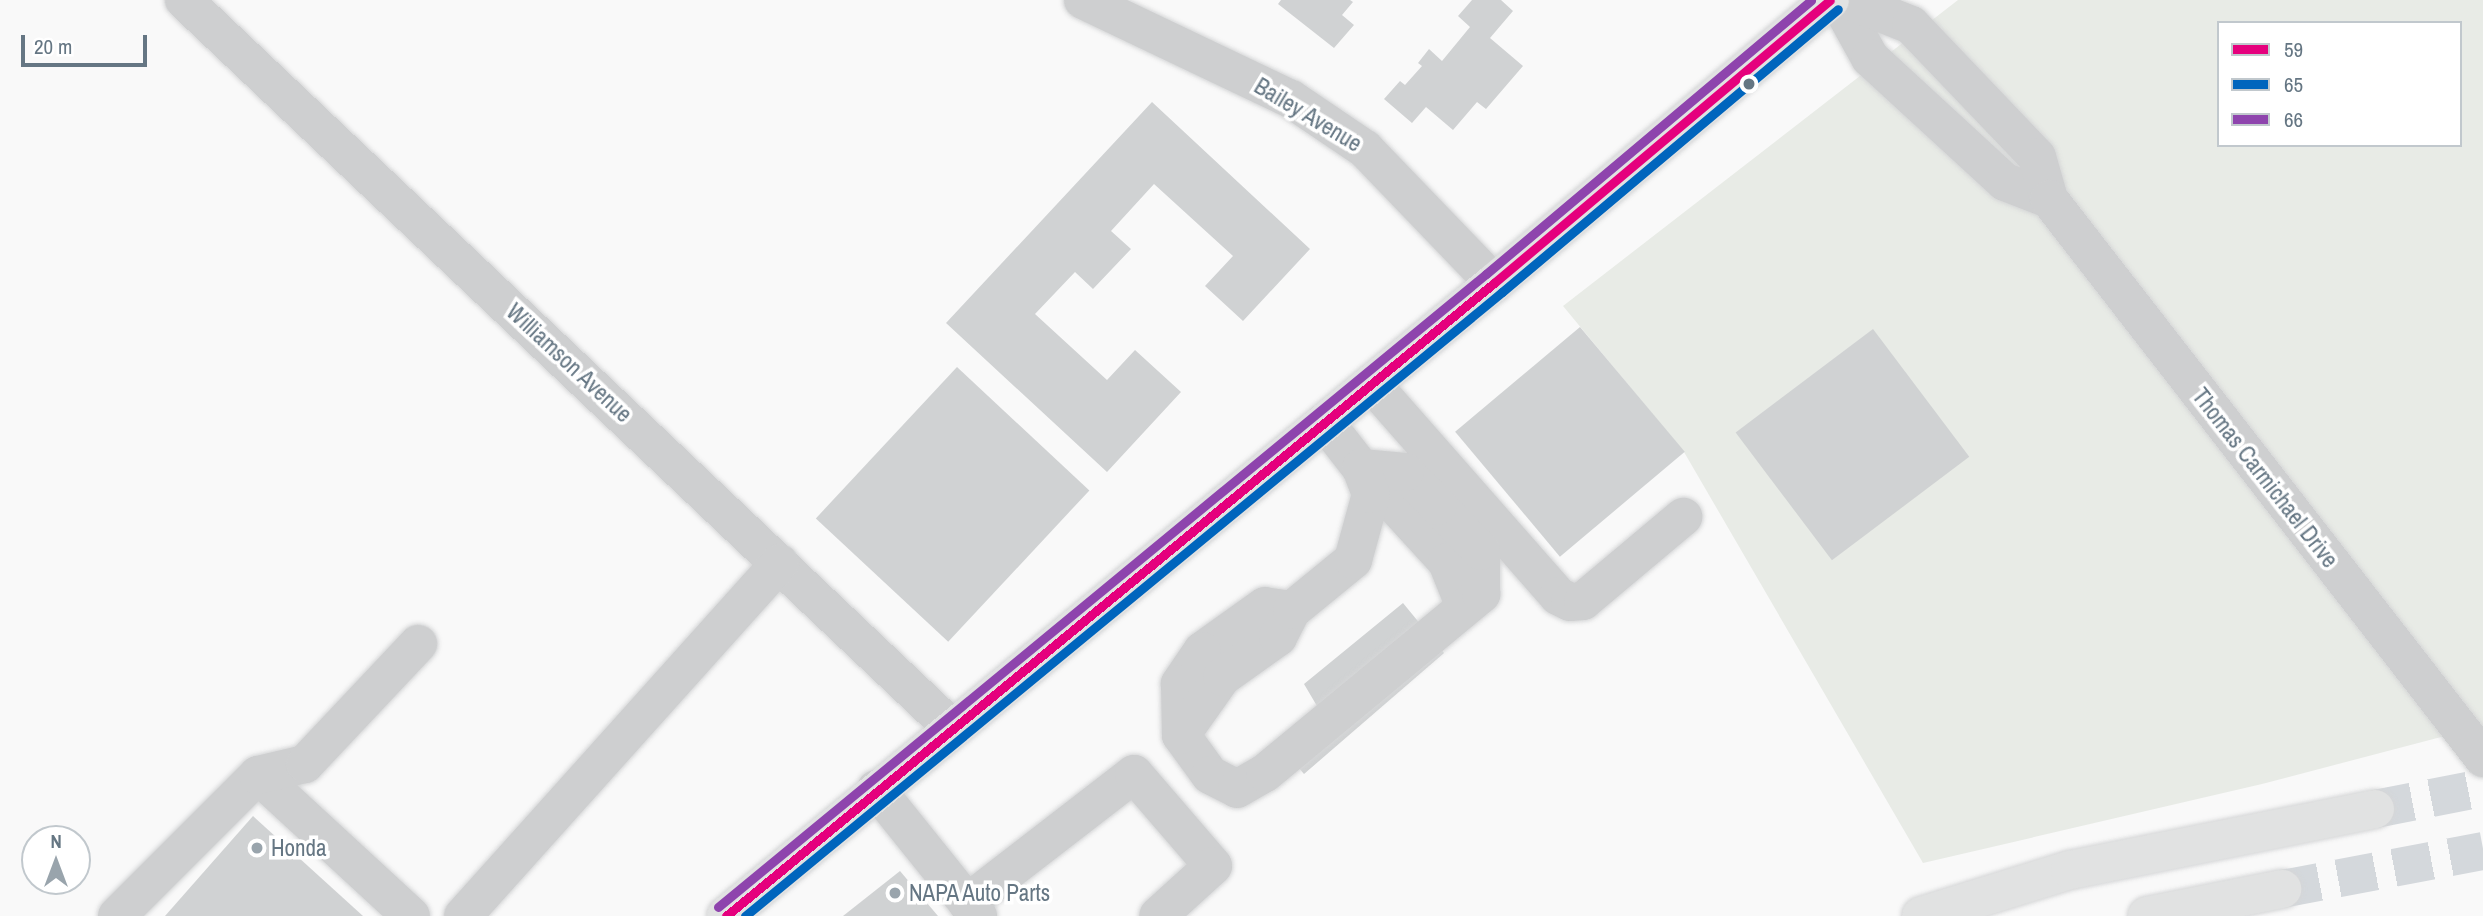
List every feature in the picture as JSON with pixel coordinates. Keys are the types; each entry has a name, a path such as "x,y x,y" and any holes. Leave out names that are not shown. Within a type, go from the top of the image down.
{"main road":[{"path":"726,916 876,789 1372,384 1830,0"},
{"path":"1921,916 2070,870 2375,809"},
{"path":"2147,916 2282,889"}],"street":[{"name":"Williamson Avenue","path":"184,0 952,728"},
{"name":"Bailey Avenue","path":"1083,0 1291,99 1366,149 1493,283"},
{"path":"1838,0 1870,58 2005,182 2049,199"},
{"name":"Thomas Carmichael Drive","path":"1848,0 1912,25 2037,157 2049,199 2483,758"},
{"path":"1372,384 1558,596 1570,602 1583,601 1683,517"},
{"path":"1325,422 1361,468 1371,494 1353,561 1292,610 1265,606 1202,651 1180,684 1181,735 1210,775 1237,789 1265,773 1481,594 1481,551 1405,472 1361,468"},
{"path":"463,916 780,563"},
{"path":"117,916 258,775 304,764 418,643"},
{"path":"876,789 973,909 1134,774 1213,866 1158,916"},
{"path":"258,775 411,916"}],"shaded area":[{"path":"1958,0 2483,0 2483,726 2262,784 1923,863 1684,452 1563,306"}],"building":[{"path":"1281,0 1350,0 1353,2 1342,15 1354,25 1334,48 1278,4"},
{"path":"1472,0 1501,0 1513,11 1490,38 1523,66 1486,109 1477,102 1453,130 1426,107 1412,123 1384,99 1400,81 1405,85 1422,66 1418,63 1429,49 1442,61 1470,27 1458,16"},
{"path":"1152,102 1310,249 1243,321 1205,286 1233,256 1154,184 1111,231 1131,249 1093,289 1075,272 1035,314 1107,380 1135,350 1181,392 1107,472 946,323"},
{"path":"1580,327 1685,452 1560,557 1455,432"},
{"path":"1873,329 1969,457 1832,560 1736,433"},
{"path":"957,367 1089,490 948,642 816,518"},
{"path":"1403,603 1444,653 1304,774 1287,754 1317,706 1304,684"},
{"name":"Honda","path":"253,816 363,916 165,916"},
{"name":"NAPA Auto Parts","path":"900,871 938,916 843,916"}],"tunnel":[{"path":"2375,809 2483,788"},
{"path":"2282,889 2483,851"}],"transit line":[{"name":"66","path":"718,907 1486,274 1811,0"},
{"name":"59","path":"726,916 1494,283 1830,0"},
{"name":"65","path":"745,916 1502,292 1838,9"}],"place":[{"name":"Honda","path":"257,848"},
{"name":"NAPA Auto Parts","path":"895,893"}]}
